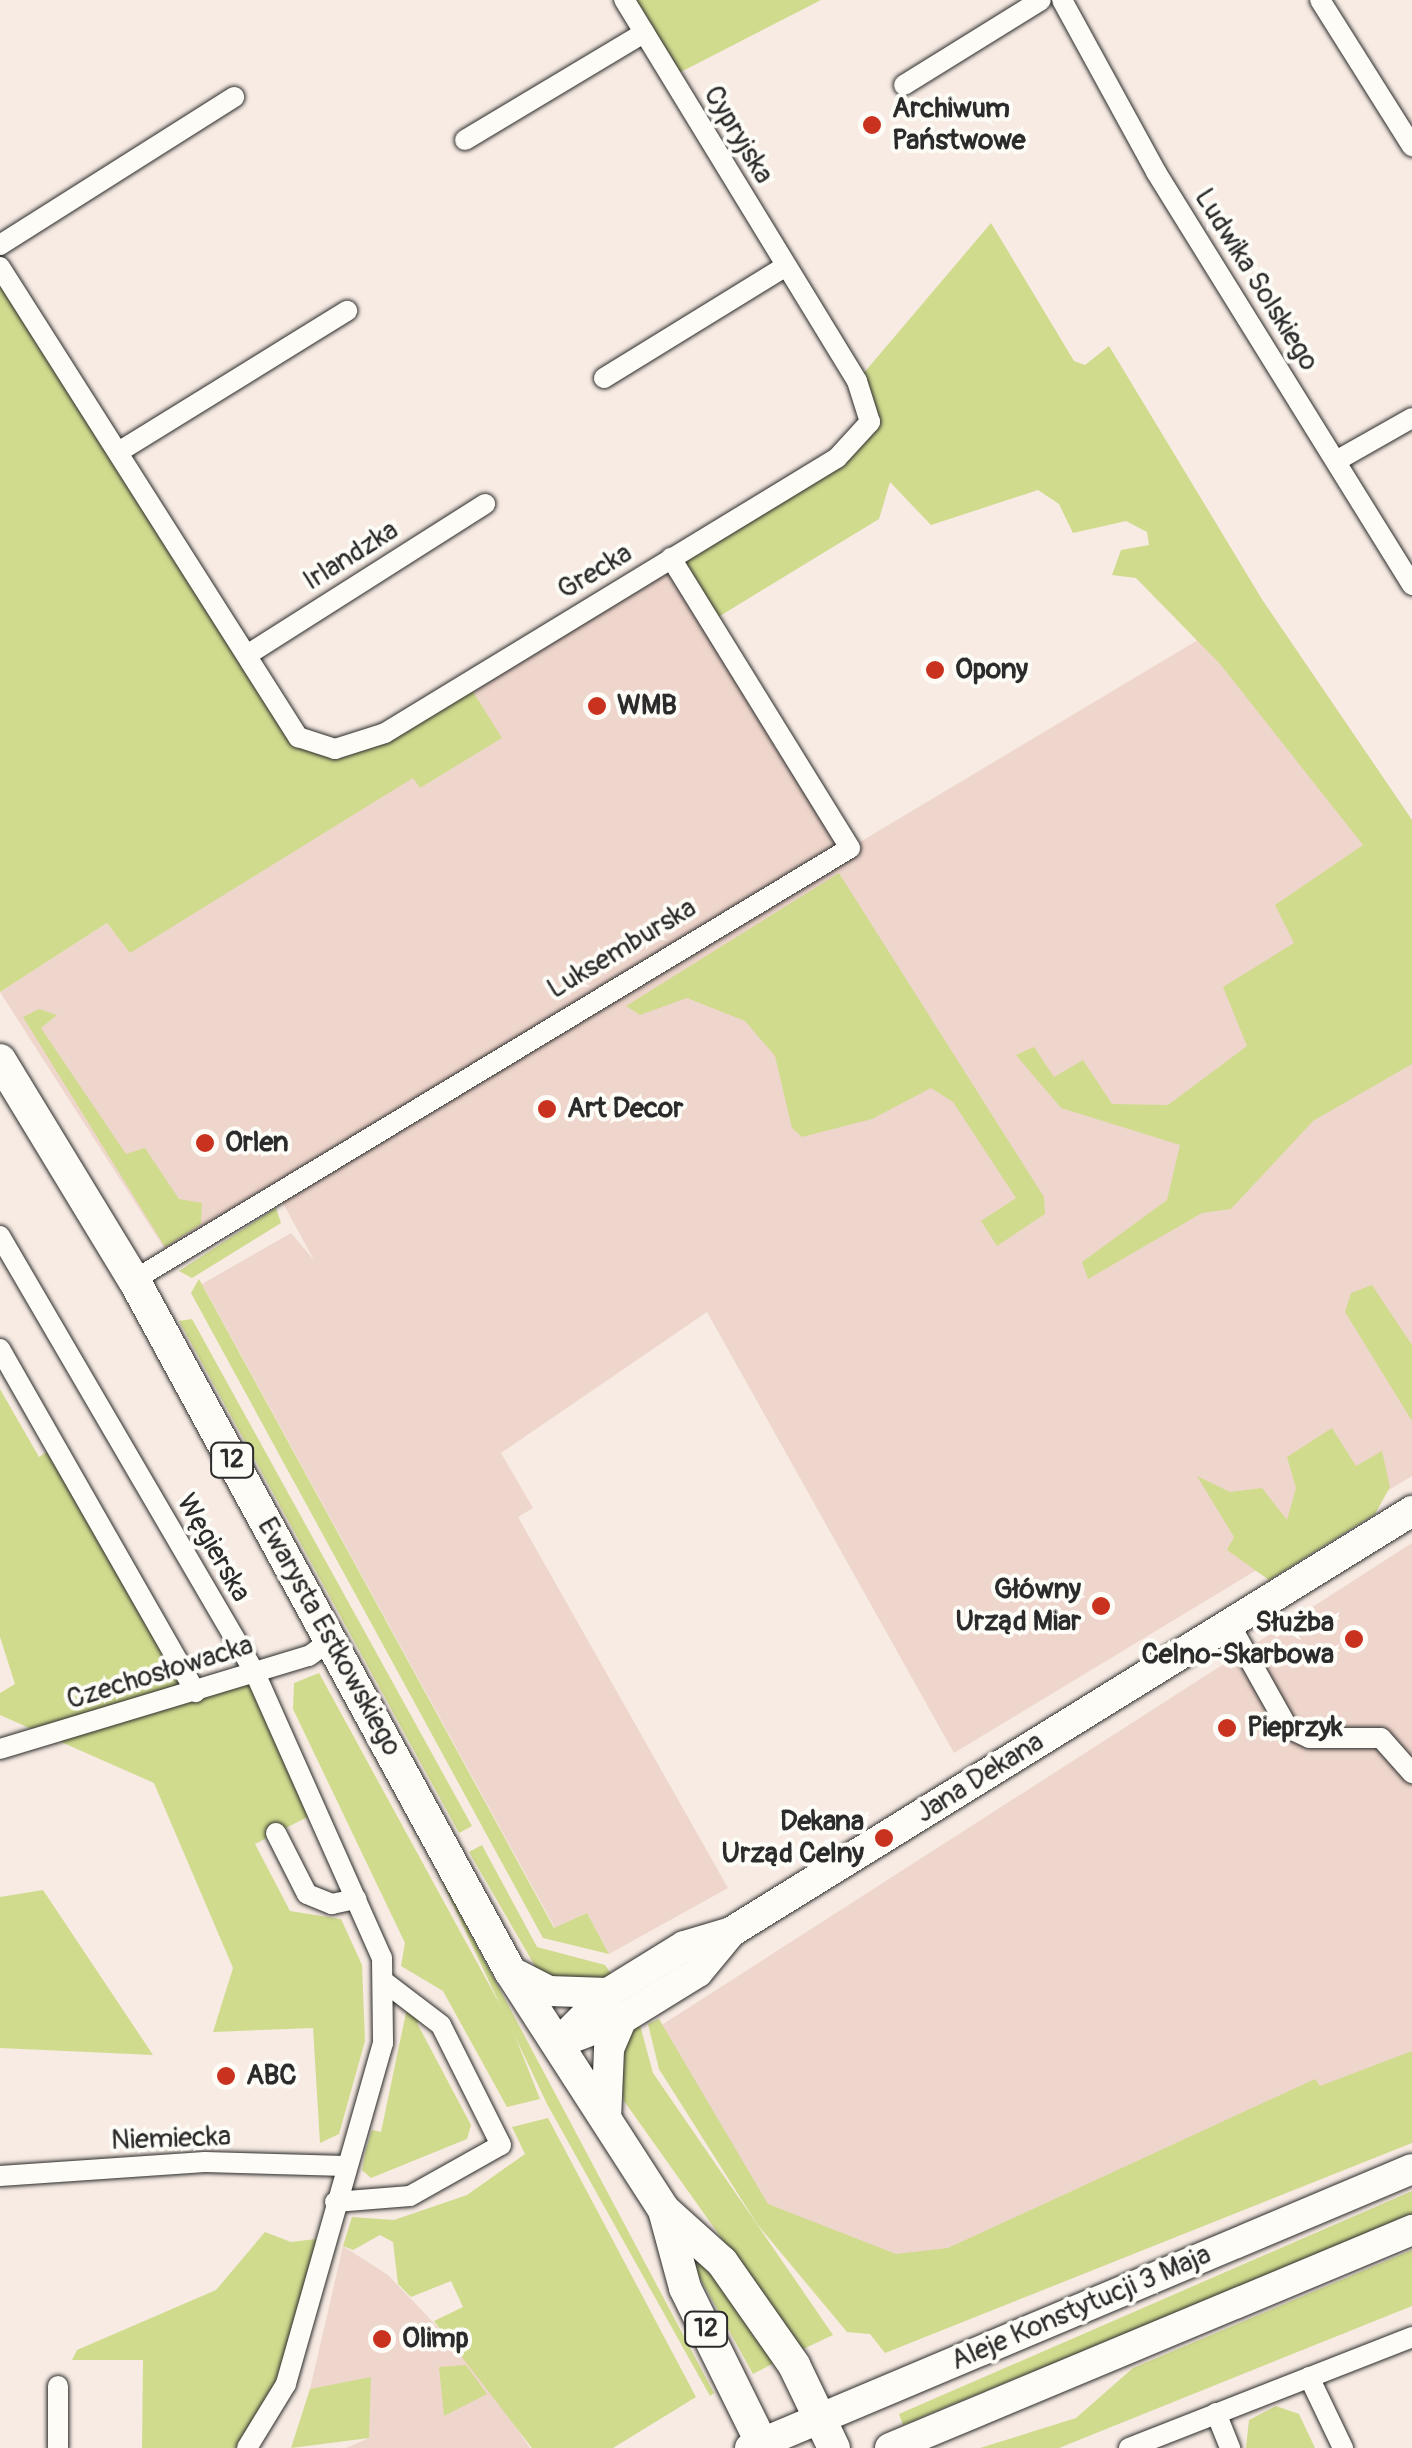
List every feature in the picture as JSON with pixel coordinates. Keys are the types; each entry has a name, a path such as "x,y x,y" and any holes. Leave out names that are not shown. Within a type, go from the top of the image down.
{"main road":[{"name":"Ewarysta Estkowskiego","path":"0,1060 134,1280 510,1971 664,2210 722,2262 827,2433"},
{"name":"Jana Dekana","path":"556,2044 615,2006 684,1946 732,1932 1412,1511"},
{"path":"510,1971 548,1992 615,2006 606,2119"},
{"name":"Aleje Konstytucji 3 Maja","path":"758,2446 827,2433 1412,2169"},
{"name":"Ewarysta Estkowskiego","path":"664,2210 685,2288 758,2446"},
{"name":"Aleje Konstytucji 3 Maja","path":"890,2448 1412,2230"}],"street":[{"name":"Cypryjska","path":"624,0 857,381 870,422"},
{"path":"904,85 1041,0"},
{"name":"Ludwika Solskiego","path":"1062,0 1412,584"},
{"path":"1320,0 1412,146"},
{"path":"466,140 644,33"},
{"path":"0,245 234,97"},
{"path":"604,378 786,266"},
{"path":"0,267 246,655"},
{"path":"120,451 346,311"},
{"path":"1336,462 1412,418"},
{"name":"Grecka","path":"246,655 298,736 335,749 385,733 838,458 870,422"},
{"name":"Irlandzka","path":"246,655 486,504"},
{"name":"Luksemburska","path":"134,1280 850,848 671,558"},
{"name":"Węgierska","path":"3,1248 255,1674 356,1898 386,1983 384,2043 345,2166 286,2384 248,2448"},
{"path":"0,1349 196,1692"},
{"path":"1228,1623 1288,1728 1308,1738 1380,1738 1412,1773"},
{"name":"Czechosłowacka","path":"0,1749 255,1674 330,1640"},
{"path":"276,1833 308,1894 332,1904 356,1898"},
{"path":"335,2202 410,2196 501,2145 441,2025 386,1983"},
{"name":"Niemiecka","path":"0,2176 205,2162 345,2166"},
{"path":"1129,2448 1412,2337"},
{"path":"1309,2377 1343,2448"},
{"path":"58,2386 58,2448"},
{"path":"1216,2413 1230,2448"}],"shaded area":[{"path":"671,558 850,848 1263,601 1412,820 1412,1476 954,1753 707,1312 501,1453 533,1508 518,1517 728,1888 609,1954 587,1913 555,1928 202,1284 291,1233 314,1260 273,1185 166,1251 0,992 107,923 130,952 413,777 420,788 501,738 467,682"},
{"path":"1412,1543 1412,2051 919,2269 873,2263 770,2212 657,2028"},
{"path":"343,2246 388,2275 475,2366 530,2448 346,2448 369,2438 366,2388 310,2389"}],"green space":[{"path":"624,0 821,0 671,77"},
{"path":"991,223 1074,361 1085,365 1109,346 1263,601 1412,820 1412,1064 1313,1121 1231,1209 1202,1213 1088,1279 1082,1262 1167,1200 1180,1145 1061,1108 1016,1055 1034,1047 1054,1077 1083,1060 1112,1104 1168,1105 1247,1046 1223,987 1294,943 1275,905 1363,845 1220,664 1136,578 1112,575 1121,550 1149,545 1147,532 1126,521 1073,533 1059,504 1038,490 931,525 890,482 879,519 710,622 671,558 861,437 857,381"},
{"path":"0,267 298,737 335,749 467,682 502,738 420,788 413,778 130,953 107,923 0,992"},
{"path":"839,873 1044,1197 1045,1214 997,1246 981,1221 1016,1198 953,1102 931,1088 872,1119 802,1137 792,1128 775,1056 745,1021 687,998 640,1015 626,1006"},
{"path":"39,1009 57,1015 41,1028 126,1154 145,1148 179,1199 202,1203 201,1224 165,1247 23,1017"},
{"path":"276,1208 281,1223 192,1278 179,1271"},
{"path":"199,1279 554,1928 587,1913 609,1954 543,1938 191,1293"},
{"path":"1372,1285 1412,1345 1412,1421 1345,1312 1351,1293"},
{"path":"192,1319 472,1826 459,1833 179,1321"},
{"path":"0,1389 39,1457 59,1444 196,1691 255,1673 317,1812 255,1844 290,1911 341,1919 362,1965 365,2041 339,2134 320,2143 313,2028 213,2032 233,1968 154,1783 0,1715 0,1693 15,1684 0,1637"},
{"path":"1332,1428 1356,1466 1382,1451 1390,1487 1375,1514 1269,1580 1227,1550 1234,1537 1197,1476 1230,1492 1262,1488 1287,1520 1296,1488 1287,1457"},
{"path":"319,1673 509,2021 540,2099 507,2107 443,1991 401,1966 405,1943 293,1709 294,1683"},
{"path":"482,1845 537,1947 605,1965 612,1975 584,1985 539,1973 469,1852"},
{"path":"436,1869 714,2393 710,2396 547,2104"},
{"path":"43,1890 153,2055 0,2048 0,1897"},
{"path":"407,2008 433,2014 417,2023 471,2125 467,2139 371,2178 362,2170 366,2149 372,2130 381,2132"},
{"path":"638,2018 653,2073 833,2335 801,2350 624,2101 616,2063"},
{"path":"659,2019 768,2204 896,2254 948,2248 1315,2079 1320,2086 1412,2051 1412,2143 885,2353 870,2334 847,2332 757,2224 659,2069 648,2024"},
{"path":"548,2118 696,2397 613,2448 532,2448 434,2321 463,2307 451,2281 411,2297 398,2284 393,2242 380,2235 353,2250 343,2246 352,2217 394,2220 467,2195 525,2154 512,2127"},
{"path":"1412,2191 1412,2215 903,2425 899,2414"},
{"path":"265,2232 291,2242 325,2238 286,2384 247,2448 142,2448 143,2360 72,2360 77,2350 216,2290"},
{"path":"695,2250 774,2363 753,2374 688,2256"},
{"path":"1412,2250 1412,2306 1059,2448 980,2448 1076,2418 1133,2368"},
{"path":"466,2365 487,2394 444,2416 439,2367"},
{"path":"371,2377 369,2438 291,2448 310,2389"},
{"path":"1276,2406 1299,2414 1315,2448 1246,2448 1249,2420"}],"place":[{"name":"Archiwum Państwowe","path":"872,125"},
{"name":"Opony","path":"935,670"},
{"name":"WMB","path":"597,706"},
{"name":"Art Decor","path":"547,1109"},
{"name":"Orlen","path":"205,1143"},
{"name":"Główny Urząd Miar","path":"1101,1606"},
{"name":"Służba Celno-Skarbowa","path":"1354,1639"},
{"name":"Pieprzyk","path":"1227,1728"},
{"name":"Dekana Urząd Celny","path":"884,1838"},
{"name":"ABC","path":"226,2076"},
{"name":"Olimp","path":"382,2339"}]}
